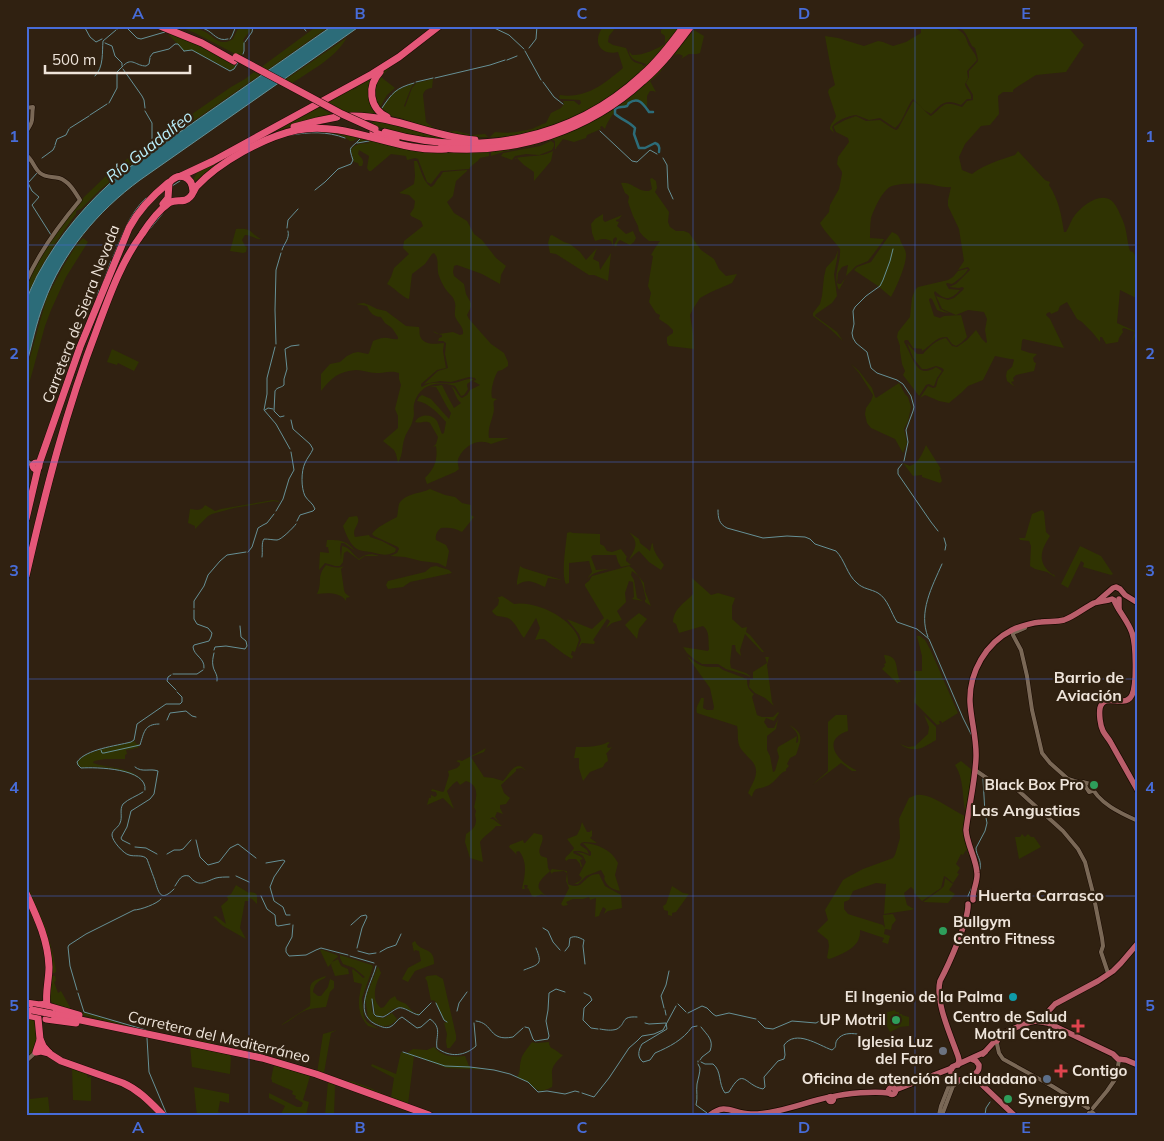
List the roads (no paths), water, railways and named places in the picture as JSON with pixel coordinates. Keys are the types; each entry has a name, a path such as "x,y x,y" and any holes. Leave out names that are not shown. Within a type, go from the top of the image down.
{"highway":[{"path":"160,26 235,59"},
{"path":"170,26 202,39 344,119 392,139 446,149"},
{"path":"187,179 198,169 387,64 439,26"},
{"path":"374,130 417,139 456,144 482,144 523,138 552,129 569,123 607,103 641,76 665,51 684,26"},
{"path":"26,576 58,446 104,310 120,271 135,244 155,217 170,202 184,201 190,197 204,179 237,156 268,140 298,130 333,129 356,133 395,144 437,149 488,149 521,144 549,136 583,122 615,104 642,82 672,51 691,26"},
{"path":"376,114 372,100 372,86 376,76 387,64"},
{"path":"351,116 376,114 444,135 469,140 523,138"},
{"path":"26,562 60,429 98,317 128,248 149,219 166,202 166,190 174,177 197,182 231,156 270,136 304,124 337,117"},
{"path":"187,179 193,191"},
{"path":"166,190 175,201"},
{"name":"Carretera de Sierra Nevada","path":"26,519 36,465 42,456 82,341 129,228 145,204 166,190"},
{"path":"26,893 41,926 46,943 49,968 46,991 41,1000 42,1011"},
{"path":"26,900 43,945 46,998 40,1028 42,1043 49,1053 61,1061 132,1087 163,1115"},
{"path":"26,1003 42,1011 111,1024 135,1031"},
{"path":"26,1015 42,1011"},
{"name":"Carretera del Mediterráneo","path":"42,1011 262,1058 299,1068 429,1115"},
{"path":"36,1052 42,1043"},
{"path":"36,1052 49,1053"}],"main road":[{"path":"958,1065 958,1056 940,1000 939,985 961,931 978,873 967,841 966,830 976,773 976,750 970,698 974,674 984,655 994,643 1005,634 1033,623 1066,619 1094,603 1112,588 1120,589 1117,599 1119,609 1129,625 1134,642 1134,688 1131,697 1127,700 1107,700 1102,703 1100,709 1105,729 1138,791"},
{"path":"1110,590 1110,596 1117,599"},
{"path":"1094,603 1117,599 1135,601"},
{"path":"1018,1115 978,1076 979,1058 996,1042 1005,1030 1042,1020 1055,1004 1098,982 1121,963 1138,943"},
{"path":"942,978 942,1001 958,1047 961,1054 978,1063"},
{"path":"1042,1020 1138,1065"},
{"path":"710,1115 722,1108 744,1114 756,1114 785,1110 843,1095 892,1090 938,1074 984,1052"},
{"path":"951,1077 952,1068"},
{"path":"938,1074 943,1073 954,1080 960,1081 978,1072"},
{"path":"968,1077 977,1080 1014,1115"}],"street":[{"path":"26,108 33,107 33,122 26,132"},
{"path":"26,155 32,160 39,173 49,177 57,177 69,184 80,200 46,245 26,282"},
{"path":"26,460 36,465"},
{"path":"1025,627 1013,633 1013,635 1021,650 1028,676 1034,720 1043,755 1069,778 1090,784 1091,791"},
{"path":"976,773 992,783 1011,784 1063,831 1082,855 1102,938 1103,946 1101,952 1108,973"},
{"path":"1064,774 1068,779 1084,784 1118,812 1138,821"},
{"path":"996,1042 1003,1059 1052,1086 1091,1112 1115,1079 1120,1058"},
{"path":"26,1061 36,1052"},
{"path":"941,1111 951,1077"},
{"path":"941,1111 953,1086 960,1081"}],"water":[{"path":"332,26 360,26 140,180 96,219 71,250 52,285 39,318 26,366 25,312 29,294 46,261 75,219 98,194 124,171"}],"waterway":[{"path":"84,26 90,37 96,42 102,39"},
{"path":"196,26 205,29 218,38 228,39"},
{"path":"230,39 236,26"},
{"path":"245,42 252,32 253,26"},
{"path":"302,26 306,31"},
{"path":"490,26 509,35 524,49"},
{"path":"529,48 536,39 537,26"},
{"path":"118,29 126,27 137,38 141,39 165,32"},
{"path":"95,76 101,64 103,41 116,30"},
{"path":"105,43 112,46 115,56 122,63 122,66"},
{"path":"243,54 244,43"},
{"path":"150,57 153,53 169,49 175,44 178,44 184,51"},
{"path":"184,51 192,50 230,71 234,69 239,61"},
{"path":"525,51 541,80"},
{"path":"507,60 517,56"},
{"path":"124,65 132,62 146,66 149,64 150,58"},
{"path":"435,78 505,60"},
{"path":"109,103 117,88 117,72 123,66"},
{"path":"123,69 142,96 145,108"},
{"path":"416,82 433,78"},
{"path":"543,82 554,97 563,104"},
{"path":"382,108 395,92 414,83"},
{"path":"653,112 649,112 641,102 636,100 627,106 615,109 615,114 635,128 634,134 639,148 645,148 655,143 659,146 659,152"},
{"path":"90,115 107,104"},
{"name":"Río Guadalfeo","path":"145,111 152,123 152,139"},
{"path":"70,128 89,116"},
{"path":"55,145 57,139 66,135 69,129"},
{"path":"600,131 632,161 637,162 650,150 657,154"},
{"path":"291,135 318,133 332,134 345,138"},
{"path":"315,190 338,169 351,164 353,160 351,148 360,139"},
{"path":"357,143 369,141"},
{"name":"Río Guadalfeo","path":"153,142 155,147"},
{"path":"42,158 53,150 55,146"},
{"path":"663,158 667,165 668,188 673,199"},
{"path":"37,173 28,183 32,191 39,197 32,205 51,235"},
{"path":"172,186 180,181"},
{"path":"113,257 130,218 146,198"},
{"path":"287,228 288,220 298,209"},
{"path":"149,230 163,213"},
{"path":"282,250 288,239 288,231"},
{"path":"893,249 880,286 866,296 853,311 854,324 852,333 856,343 867,352 871,368 877,373 903,384 911,396 914,407 906,430 908,442 904,461"},
{"path":"276,344 276,270 281,253"},
{"path":"101,288 111,261"},
{"path":"97,297 99,290"},
{"path":"284,416 280,417 274,411 275,391 284,385 287,369 285,349 299,345"},
{"path":"275,347 267,378 264,410 276,424 290,449"},
{"path":"265,410 268,408 273,409"},
{"path":"291,420 293,429 313,449 304,466 302,480 305,496 315,509 300,515 297,521"},
{"path":"276,511 283,499 294,470 291,452"},
{"path":"902,464 898,469 898,474 938,531"},
{"path":"718,510 718,516 722,525 727,528 763,538 805,537 815,544 836,551 854,580 862,587 878,593 889,606 897,622 917,629 929,639 972,736"},
{"path":"248,552 252,547 258,528 267,523 274,514"},
{"path":"26,532 28,521"},
{"path":"262,557 264,539 279,539 287,534 296,524"},
{"path":"944,538 945,550"},
{"path":"194,608 194,601 204,586 208,575 220,561 227,555 246,552"},
{"path":"928,637 925,628 925,609 942,564"},
{"path":"26,588 28,579"},
{"path":"194,610 194,619 197,624 208,628 212,633 209,641 194,645 193,647 195,653 203,662 204,668"},
{"path":"214,650 215,647 226,646 245,649 247,646 246,641 241,637 240,626"},
{"path":"214,653 213,664 217,681"},
{"path":"173,674 197,674 203,670"},
{"path":"171,675 167,681 176,690"},
{"path":"145,790 144,783 130,773 120,770 81,768 77,762 94,751 134,740 137,724 166,704 180,704 182,702 182,697 177,692"},
{"path":"167,720 170,713 186,711 196,717"},
{"path":"101,750 104,753 140,745 147,727 159,724"},
{"path":"130,844 121,838 127,827 131,811 150,799 154,794 158,771 140,770 135,767"},
{"path":"980,869 976,848 987,823 983,779"},
{"path":"143,792 123,804 121,821 112,835 114,841 127,854 147,859 161,895 166,895 174,889"},
{"path":"167,854 174,850 183,849 191,840"},
{"path":"196,840 200,857 208,865 219,862 230,848 238,844 256,858"},
{"path":"135,847 146,848 157,854"},
{"path":"266,863 285,861 274,877 270,887 274,901 283,907 286,915 290,915"},
{"path":"175,886 180,878 184,876 189,876 199,883 229,877"},
{"path":"236,876 249,882"},
{"path":"968,896 972,887"},
{"path":"261,896 267,909 275,915 276,925 290,924"},
{"path":"77,990 70,966 69,945 86,934 134,910 156,903 161,899"},
{"path":"351,925 361,916 366,915 357,948"},
{"path":"293,925 292,937 286,948 289,956 306,955 321,948 348,955"},
{"path":"543,928 548,931 553,942 560,950"},
{"path":"380,952 396,945 401,934"},
{"path":"565,951 569,946 570,938 576,937 584,940 585,964"},
{"path":"524,970 538,963 539,958 536,948"},
{"path":"358,951 369,954 376,953"},
{"path":"350,956 374,963"},
{"path":"376,966 364,1005 368,1019 375,1024 388,1028 402,1017 417,1028 430,1019 434,1022 438,1033 437,1048 447,1053 462,1054 476,1046 474,1023"},
{"path":"664,1008 661,996 669,971"},
{"path":"525,1027 529,1028 535,1041 548,1039 546,1021 549,993 556,989 565,992"},
{"path":"457,1011 459,1003 467,992"},
{"path":"78,993 84,1012 146,1030"},
{"path":"584,993 590,996 592,1000 584,1008 583,1020 591,1028 598,1029"},
{"path":"372,999 374,1014 383,1017 400,1008 419,1015 431,1003"},
{"path":"436,1003 444,1020 447,1022"},
{"path":"678,1004 686,1012"},
{"path":"582,1093 594,1097 629,1048 642,1036 663,1030 676,1006"},
{"path":"688,1013 702,1006 716,1016 729,1013 756,1019"},
{"path":"665,1010 666,1015"},
{"path":"758,1021 765,1028 773,1029 792,1021 816,1023 835,1015"},
{"path":"600,1029 617,1029 626,1019 637,1017"},
{"path":"476,1021 482,1022 495,1035 505,1038 513,1037 523,1028"},
{"path":"645,1023 666,1023 667,1029 642,1044 639,1054 643,1062 650,1060 655,1053 675,1043 692,1027 697,1026"},
{"path":"700,1060 710,1051 711,1044 710,1038 701,1027"},
{"path":"701,1062 713,1064 716,1067 725,1093 729,1092 734,1084 741,1079 763,1089 765,1087 764,1077 778,1061 784,1059 784,1045 789,1040 801,1038 832,1050 841,1036 857,1034"},
{"path":"147,1038 149,1072 167,1115"},
{"path":"403,1052 445,1066 470,1067 510,1074 528,1082 538,1092 547,1091 565,1094 575,1091 579,1092"},
{"path":"698,1064 700,1070 696,1105 707,1113"},
{"path":"985,1115 986,1108 990,1102"}],"place":[{"name":"Black Box Pro","path":"1094,785"},
{"name":"Bullgym Centro Fitness","path":"943,931"},
{"name":"El Ingenio de la Palma","path":"1013,997"},
{"name":"UP Motril","path":"896,1020"},
{"name":"Centro de Salud Motril Centro","path":"1078,1026"},
{"name":"Iglesia Luz del Faro","path":"943,1051"},
{"name":"Contigo","path":"1061,1071"},
{"name":"Oficina de atención al ciudadano","path":"1047,1079"},
{"name":"Synergym","path":"1008,1099"}],"district":[{"name":"Barrio de Aviación","path":"1089,686"},
{"name":"Las Angustias","path":"1026,810"},
{"name":"Huerta Carrasco","path":"1041,895"}]}
